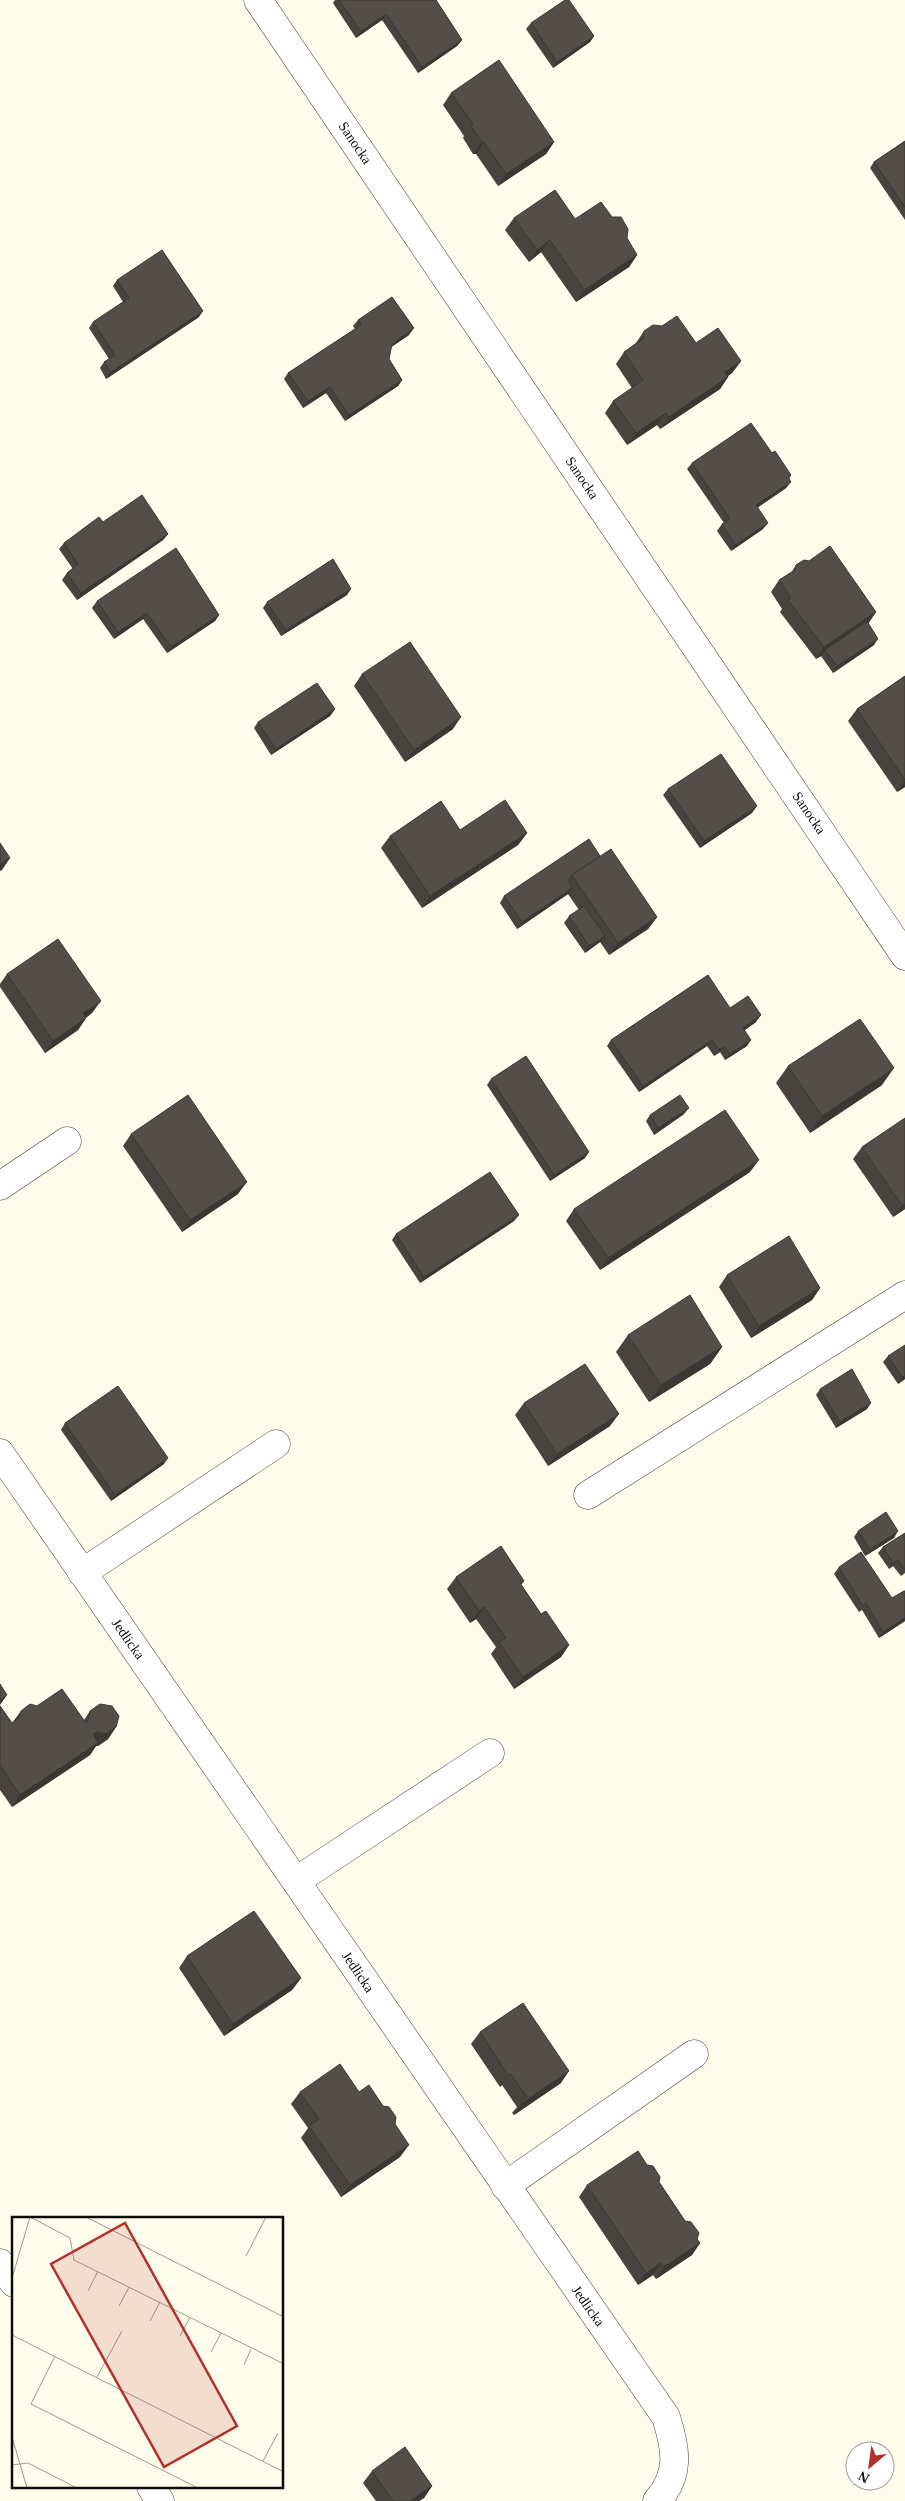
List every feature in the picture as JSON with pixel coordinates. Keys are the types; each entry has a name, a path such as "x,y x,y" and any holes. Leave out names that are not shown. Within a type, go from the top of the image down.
{"street":[{"name":"Sanocka","path":"258,0 905,956"},
{"path":"0,1186 67,1141"},
{"path":"588,1495 905,1295"},
{"path":"82,1574 276,1444"},
{"name":"Jedlicka","path":"0,1453 666,2418 675,2446 674,2472 656,2501"},
{"path":"296,1881 490,1753"},
{"path":"505,2186 694,2054"},
{"path":"0,2263 12,2280"},
{"path":"152,2488 160,2501"}],"building":[{"path":"339,0 436,0 462,40 422,67 386,14 361,31"},
{"path":"565,0 569,0 594,36 557,62 531,23"},
{"path":"499,60 554,142 506,174 471,126 473,124 451,93"},
{"path":"905,141 905,207 874,162"},
{"path":"555,190 575,219 601,202 612,217 621,217 628,229 627,238 637,255 584,290 550,240 537,250 514,218"},
{"path":"162,250 203,311 111,372 104,362 115,355 93,322 129,298 117,280"},
{"path":"392,297 414,328 392,344 389,359 402,380 349,415 330,387 308,401 288,373 361,325 358,320"},
{"path":"677,316 696,343 718,328 741,361 725,372 728,377 669,417 666,413 636,433 613,401 643,380 624,352 643,339 644,331 653,325 662,326"},
{"path":"751,423 772,453 775,451 791,475 788,477 791,482 756,505 768,523 735,545 722,524 730,519 692,463"},
{"path":"142,495 168,534 81,593 67,573 78,564 64,543 99,517 103,522"},
{"path":"830,546 876,612 824,647 788,600 791,598 779,580 795,570 796,565 804,560 809,561"},
{"path":"176,548 219,615 171,647 147,613 118,632 97,601"},
{"path":"333,559 351,589 286,630 267,602"},
{"path":"867,621 878,639 837,666 825,650"},
{"path":"410,642 461,717 414,750 362,674"},
{"path":"905,676 905,780 857,709"},
{"path":"317,683 335,709 276,749 258,722"},
{"path":"721,754 757,806 704,841 668,789"},
{"path":"505,800 527,833 430,896 390,836 441,801 460,830"},
{"path":"589,839 600,856 572,875 568,881 572,888 522,922 504,896"},
{"path":"0,843 10,858 0,864"},
{"path":"611,849 657,917 618,943 572,875"},
{"path":"584,906 605,936 589,946 569,916"},
{"path":"58,939 101,1001 83,1013 86,1018 53,1041 7,974"},
{"path":"708,975 730,1008 748,996 761,1015 743,1028 751,1040 730,1054 724,1046 719,1050 712,1040 643,1086 611,1040"},
{"path":"860,1019 894,1068 822,1116 788,1066"},
{"path":"526,1056 589,1152 554,1175 491,1079"},
{"path":"188,1095 247,1182 190,1220 131,1134"},
{"path":"680,1095 689,1108 658,1128 650,1115"},
{"path":"725,1110 759,1160 608,1258 574,1209"},
{"path":"905,1118 905,1203 902,1205 862,1147"},
{"path":"490,1172 519,1215 424,1277 396,1234"},
{"path":"789,1236 820,1288 759,1326 727,1275"},
{"path":"690,1295 722,1347 661,1385 628,1335"},
{"path":"905,1345 905,1376 902,1377 888,1356"},
{"path":"585,1364 619,1414 557,1454 524,1403"},
{"path":"852,1369 871,1403 840,1422 820,1389"},
{"path":"118,1386 168,1458 115,1495 65,1423"},
{"path":"886,1512 898,1531 870,1550 858,1531"},
{"path":"905,1533 905,1570 898,1560 893,1563 883,1547"},
{"path":"501,1546 524,1581 520,1583 541,1614 546,1611 569,1645 523,1677 499,1642 506,1638 484,1607 479,1611 456,1577"},
{"path":"861,1552 892,1598 905,1591 905,1618 883,1632 866,1603 863,1606 839,1567"},
{"path":"0,1684 7,1695 0,1700"},
{"path":"62,1689 86,1723 90,1711 100,1704 112,1706 119,1716 116,1727 106,1734 97,1732 93,1734 98,1743 20,1795 0,1765 0,1706 12,1723 19,1718 21,1711 30,1704 37,1706"},
{"path":"254,1911 301,1978 233,2024 187,1956"},
{"path":"523,2003 569,2071 522,2103 521,2101 527,2097 510,2073 508,2075 480,2032"},
{"path":"340,2064 359,2092 369,2085 383,2106 389,2107 396,2117 395,2124 409,2145 350,2185 309,2126 319,2119 300,2092"},
{"path":"638,2151 647,2165 653,2166 660,2177 659,2182 685,2221 691,2222 699,2233 697,2239 700,2243 664,2267 661,2263 646,2273 587,2185"},
{"path":"405,2447 432,2486 410,2501 393,2501 372,2471"}]}
